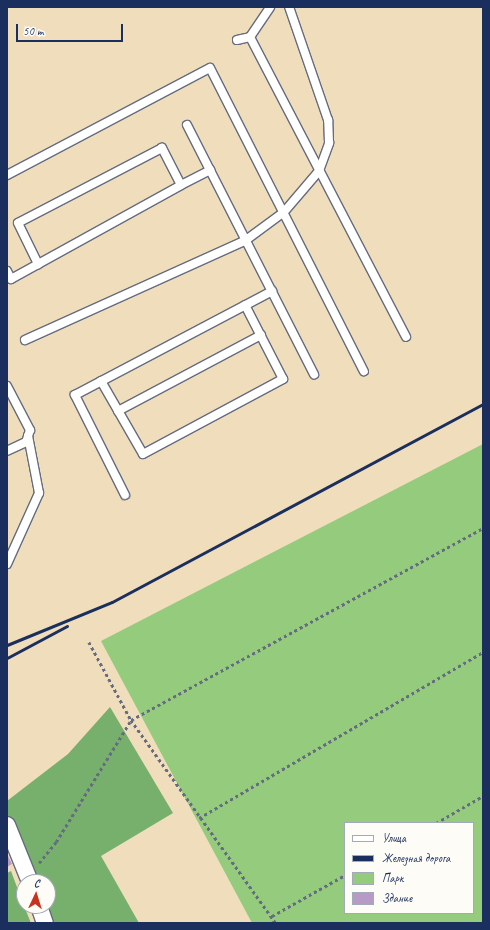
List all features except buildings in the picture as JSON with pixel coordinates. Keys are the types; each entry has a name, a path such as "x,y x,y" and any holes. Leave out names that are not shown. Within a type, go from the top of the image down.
{"street":[{"path":"7,825 27,874"}],"lane":[{"path":"237,40 250,37 270,7"},
{"path":"25,340 246,240 284,212 319,171 329,143 328,120 289,7"},
{"path":"250,37 406,337"},
{"path":"7,176 210,68 364,370"},
{"path":"187,125 314,374"},
{"path":"38,264 18,223 162,148 181,185"},
{"path":"7,271 11,280 210,170"},
{"path":"125,495 75,395 272,291"},
{"path":"101,381 143,454 283,379 245,305"},
{"path":"118,411 261,335"},
{"path":"7,386 30,430 26,442 7,451"},
{"path":"7,564 39,493 28,436"}],"path":[{"path":"33,874 56,842 131,720 483,528"},
{"path":"89,642 131,720 199,818 276,923"},
{"path":"199,818 483,652"},
{"path":"438,822 483,796"},
{"path":"272,916 344,875"}],"green space":[{"path":"483,444 483,923 252,923 101,641"},
{"path":"110,707 173,813 101,856 139,923 51,923 47,914 56,914 56,874 30,874 7,820 7,801 68,754"},
{"path":"11,871 16,884 16,914 27,914 31,923 7,923 7,873"}],"railway":[{"path":"7,645 112,602 483,404"},
{"path":"7,658 67,626"}]}
